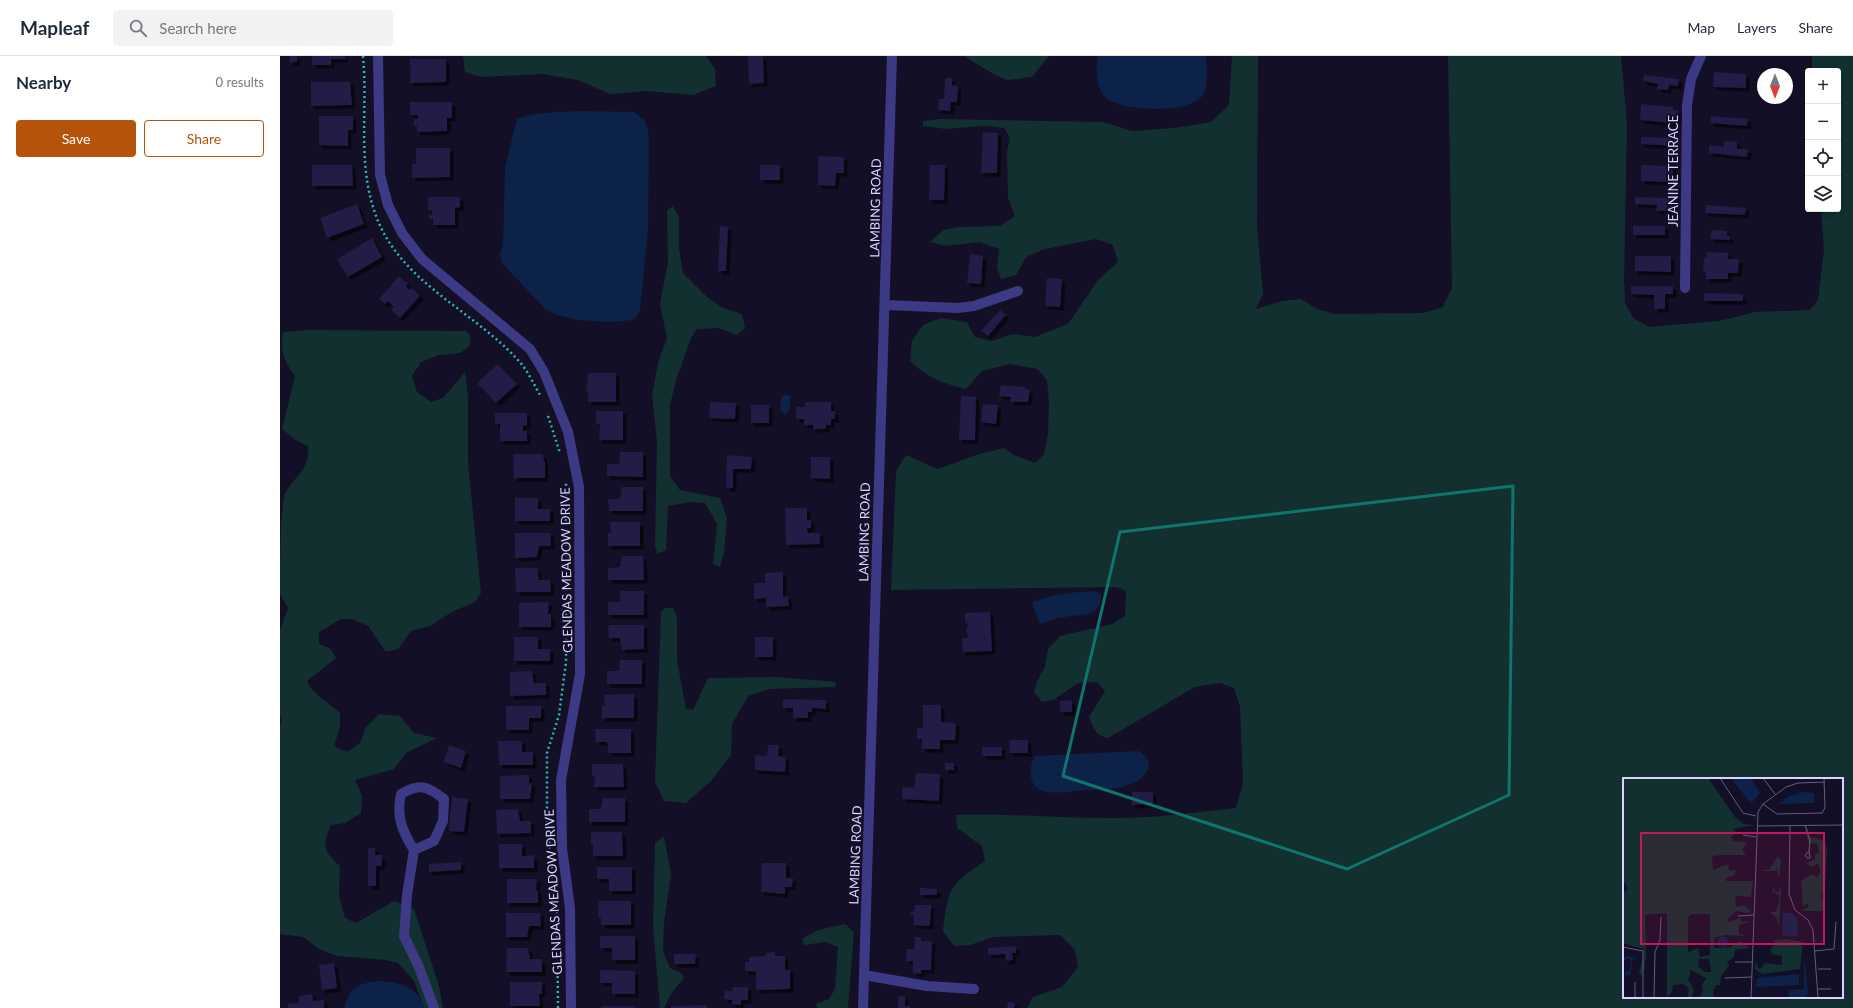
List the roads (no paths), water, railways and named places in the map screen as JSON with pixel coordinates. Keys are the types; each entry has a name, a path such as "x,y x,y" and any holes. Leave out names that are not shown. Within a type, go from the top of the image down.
{"street":[{"name":"GLENDAS MEADOW DRIVE","path":"378,56 380,175 388,206 402,233 422,259 530,349 544,372 568,432 579,487 580,674 561,780 562,848 570,908 571,1008"},
{"name":"LAMBING ROAD","path":"863,1008 878,465 886,306 892,56"},
{"name":"JEANINE TERRACE","path":"1685,288 1686,105 1691,79 1701,56"},
{"path":"886,306 958,308 974,306 1018,291"},
{"path":"414,850 434,841 444,821 444,799 430,788 412,787 401,794 398,808 404,833 414,850 407,895 404,936 419,966 434,1008"},
{"path":"864,975 927,986 974,989"}],"water":[{"path":"1098,56 1206,56 1206,89 1198,100 1187,105 1157,109 1126,106 1113,102 1102,93 1098,83"},
{"path":"558,112 634,112 645,120 649,136 648,230 640,310 635,319 615,322 589,321 554,314 546,310 502,263 500,254 503,245 505,167 517,119 543,113"},
{"path":"784,395 789,395 791,397 789,411 785,415 780,410 781,398"},
{"path":"1095,591 1101,594 1098,607 1094,611 1084,615 1058,618 1040,624 1033,607 1033,602 1063,594"},
{"path":"1139,751 1148,760 1149,768 1142,778 1127,786 1119,788 1061,792 1045,791 1039,789 1034,784 1031,777 1031,766 1035,756"},
{"path":"379,981 400,984 412,990 421,1001 424,1008 344,1008 352,990 365,983"}]}
